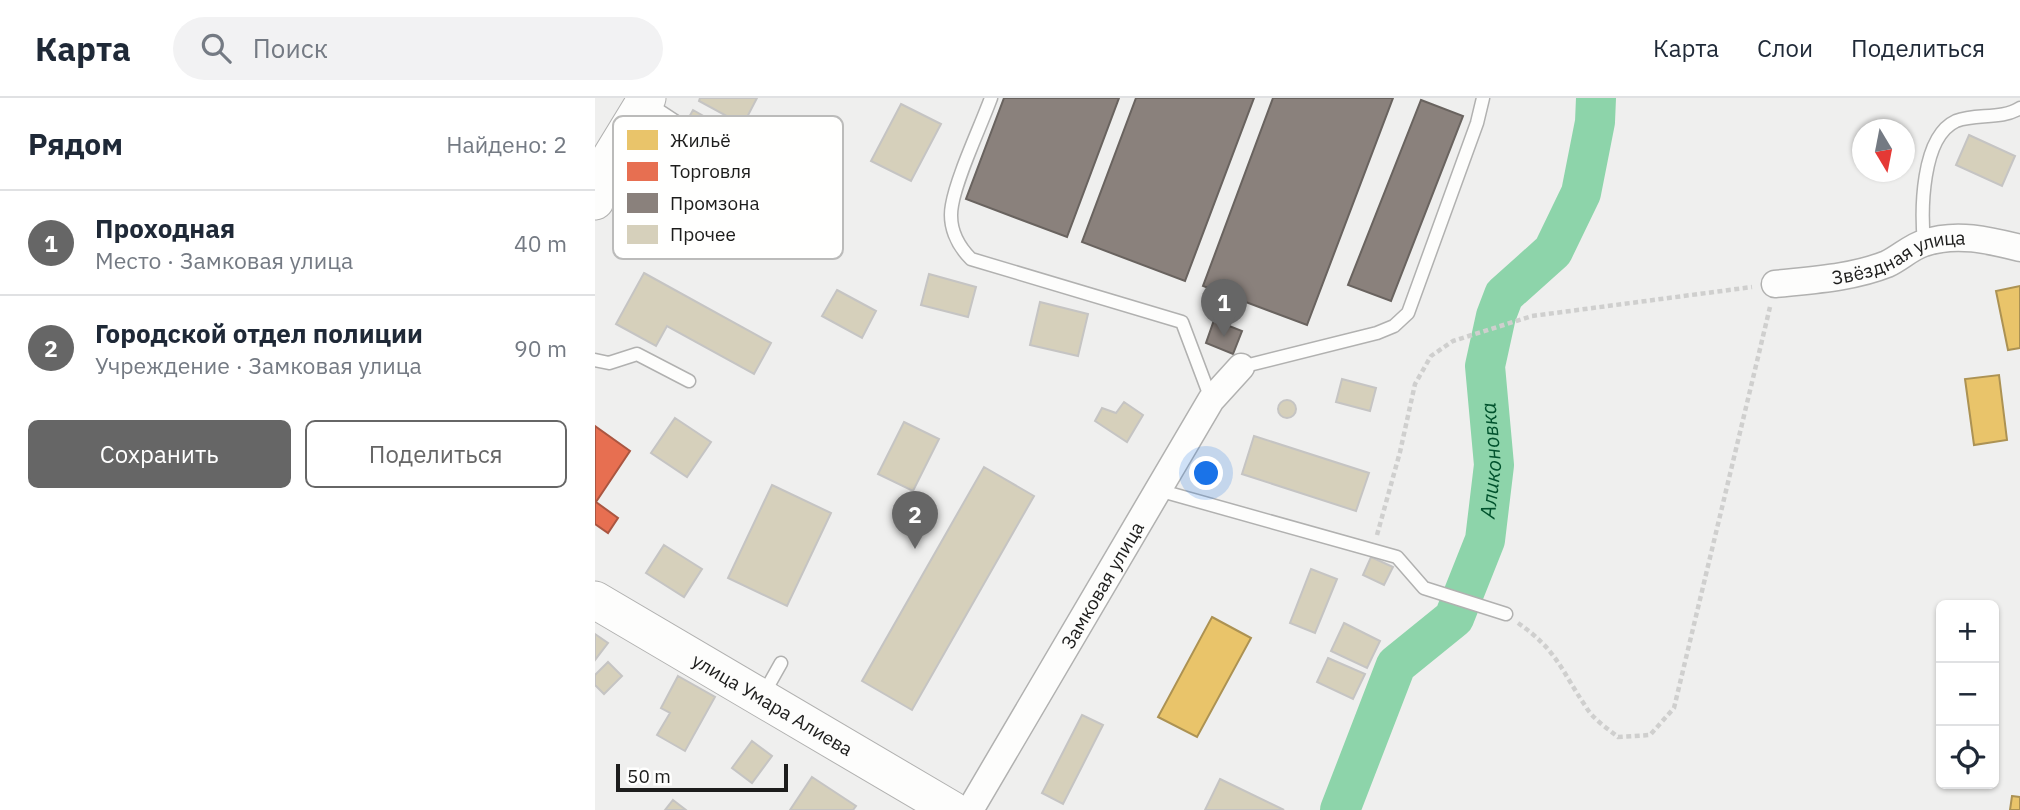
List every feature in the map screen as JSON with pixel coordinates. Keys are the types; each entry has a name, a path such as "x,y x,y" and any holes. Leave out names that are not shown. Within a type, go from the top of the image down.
{"street":[{"path":"634,116 646,100"},
{"path":"595,201 602,158 613,144"},
{"name":"Звёздная улица","path":"1775,284 1833,277 1886,264 1924,243 1949,238 1985,239 2020,248"},
{"name":"Замковая улица","path":"970,810 1211,400 1241,367"},
{"name":"улица Умара Алиева","path":"595,600 952,810"}],"lane":[{"path":"991,98 952,205 954,235 961,249 971,259 1182,322 1211,400"},
{"path":"1241,367 1377,333 1394,326 1408,313 1477,123 1483,98"},
{"path":"646,100 668,116"},
{"path":"1924,243 1921,214 1927,171 1938,138 1955,122 2011,113 2020,108"},
{"path":"595,360 609,363 637,354 689,381"},
{"path":"1158,489 1397,556 1424,588 1506,614"},
{"path":"761,698 781,663"}],"path":[{"path":"1373,550 1401,452 1415,384 1431,356 1453,341 1532,316 1775,284 1674,708 1650,735 1618,737 1587,709 1565,668 1538,637 1506,614"}],"building: Жильё":[{"path":"2020,286 2020,348 2008,350 1996,291"},
{"path":"1999,375 2007,440 1974,445 1965,379"},
{"path":"1212,617 1251,638 1197,737 1158,717"},
{"path":"2012,796 2020,797 2020,810 2010,810"}],"building: Торговля":[{"path":"595,426 630,451 596,502 618,518 608,533 595,524"}],"building: Промзона":[{"path":"1004,98 1119,98 1067,237 966,199"},
{"path":"1136,98 1254,98 1185,281 1082,242"},
{"path":"1273,98 1393,98 1307,325 1203,286"},
{"path":"1421,100 1463,116 1391,301 1348,285"},
{"path":"1214,320 1242,331 1233,354 1206,343"}],"building: Прочее":[{"path":"700,98 757,98 748,116 726,116 699,101"},
{"path":"901,104 941,124 911,181 871,161"},
{"path":"693,110 704,116 690,116"},
{"path":"1969,135 2015,156 2002,186 1956,165"},
{"path":"644,273 771,343 754,374 667,326 656,346 616,324"},
{"path":"929,274 976,287 968,317 921,305"},
{"path":"837,290 876,311 862,338 822,316"},
{"path":"1040,302 1088,314 1078,356 1030,345"},
{"path":"1342,379 1376,388 1370,411 1336,402"},
{"path":"1283,400 1291,400 1296,409 1294,416 1283,418 1278,413 1278,405"},
{"path":"1124,402 1143,415 1127,442 1095,421 1102,408 1116,413"},
{"path":"675,418 711,442 687,477 651,453"},
{"path":"904,422 939,439 913,491 878,474"},
{"path":"1254,436 1369,473 1356,511 1242,474"},
{"path":"984,467 1034,496 912,710 862,681"},
{"path":"772,485 831,513 787,606 728,578"},
{"path":"664,545 702,569 684,597 646,573"},
{"path":"1371,557 1393,567 1384,585 1363,575"},
{"path":"1311,569 1337,579 1315,633 1290,623"},
{"path":"1344,623 1380,641 1367,668 1331,651"},
{"path":"595,634 608,643 595,660"},
{"path":"1328,658 1365,674 1353,699 1317,682"},
{"path":"608,662 622,676 604,694 595,685 595,675"},
{"path":"678,676 715,697 685,751 657,735 670,713 661,708"},
{"path":"1082,715 1103,725 1063,804 1042,793"},
{"path":"752,741 772,756 752,783 732,768"},
{"path":"812,777 856,806 853,810 790,810"},
{"path":"1220,779 1284,810 1205,810"},
{"path":"673,800 686,810 665,810"}],"waterway":[{"name":"Аликоновка","path":"1340,810 1396,665 1454,618 1485,540 1494,465 1485,366 1496,316 1504,295 1553,251 1581,193 1595,122 1596,98"}],"place":[{"name":"Проходная","path":"1224,337"},
{"name":"Городской отдел полиции","path":"915,549"}]}
